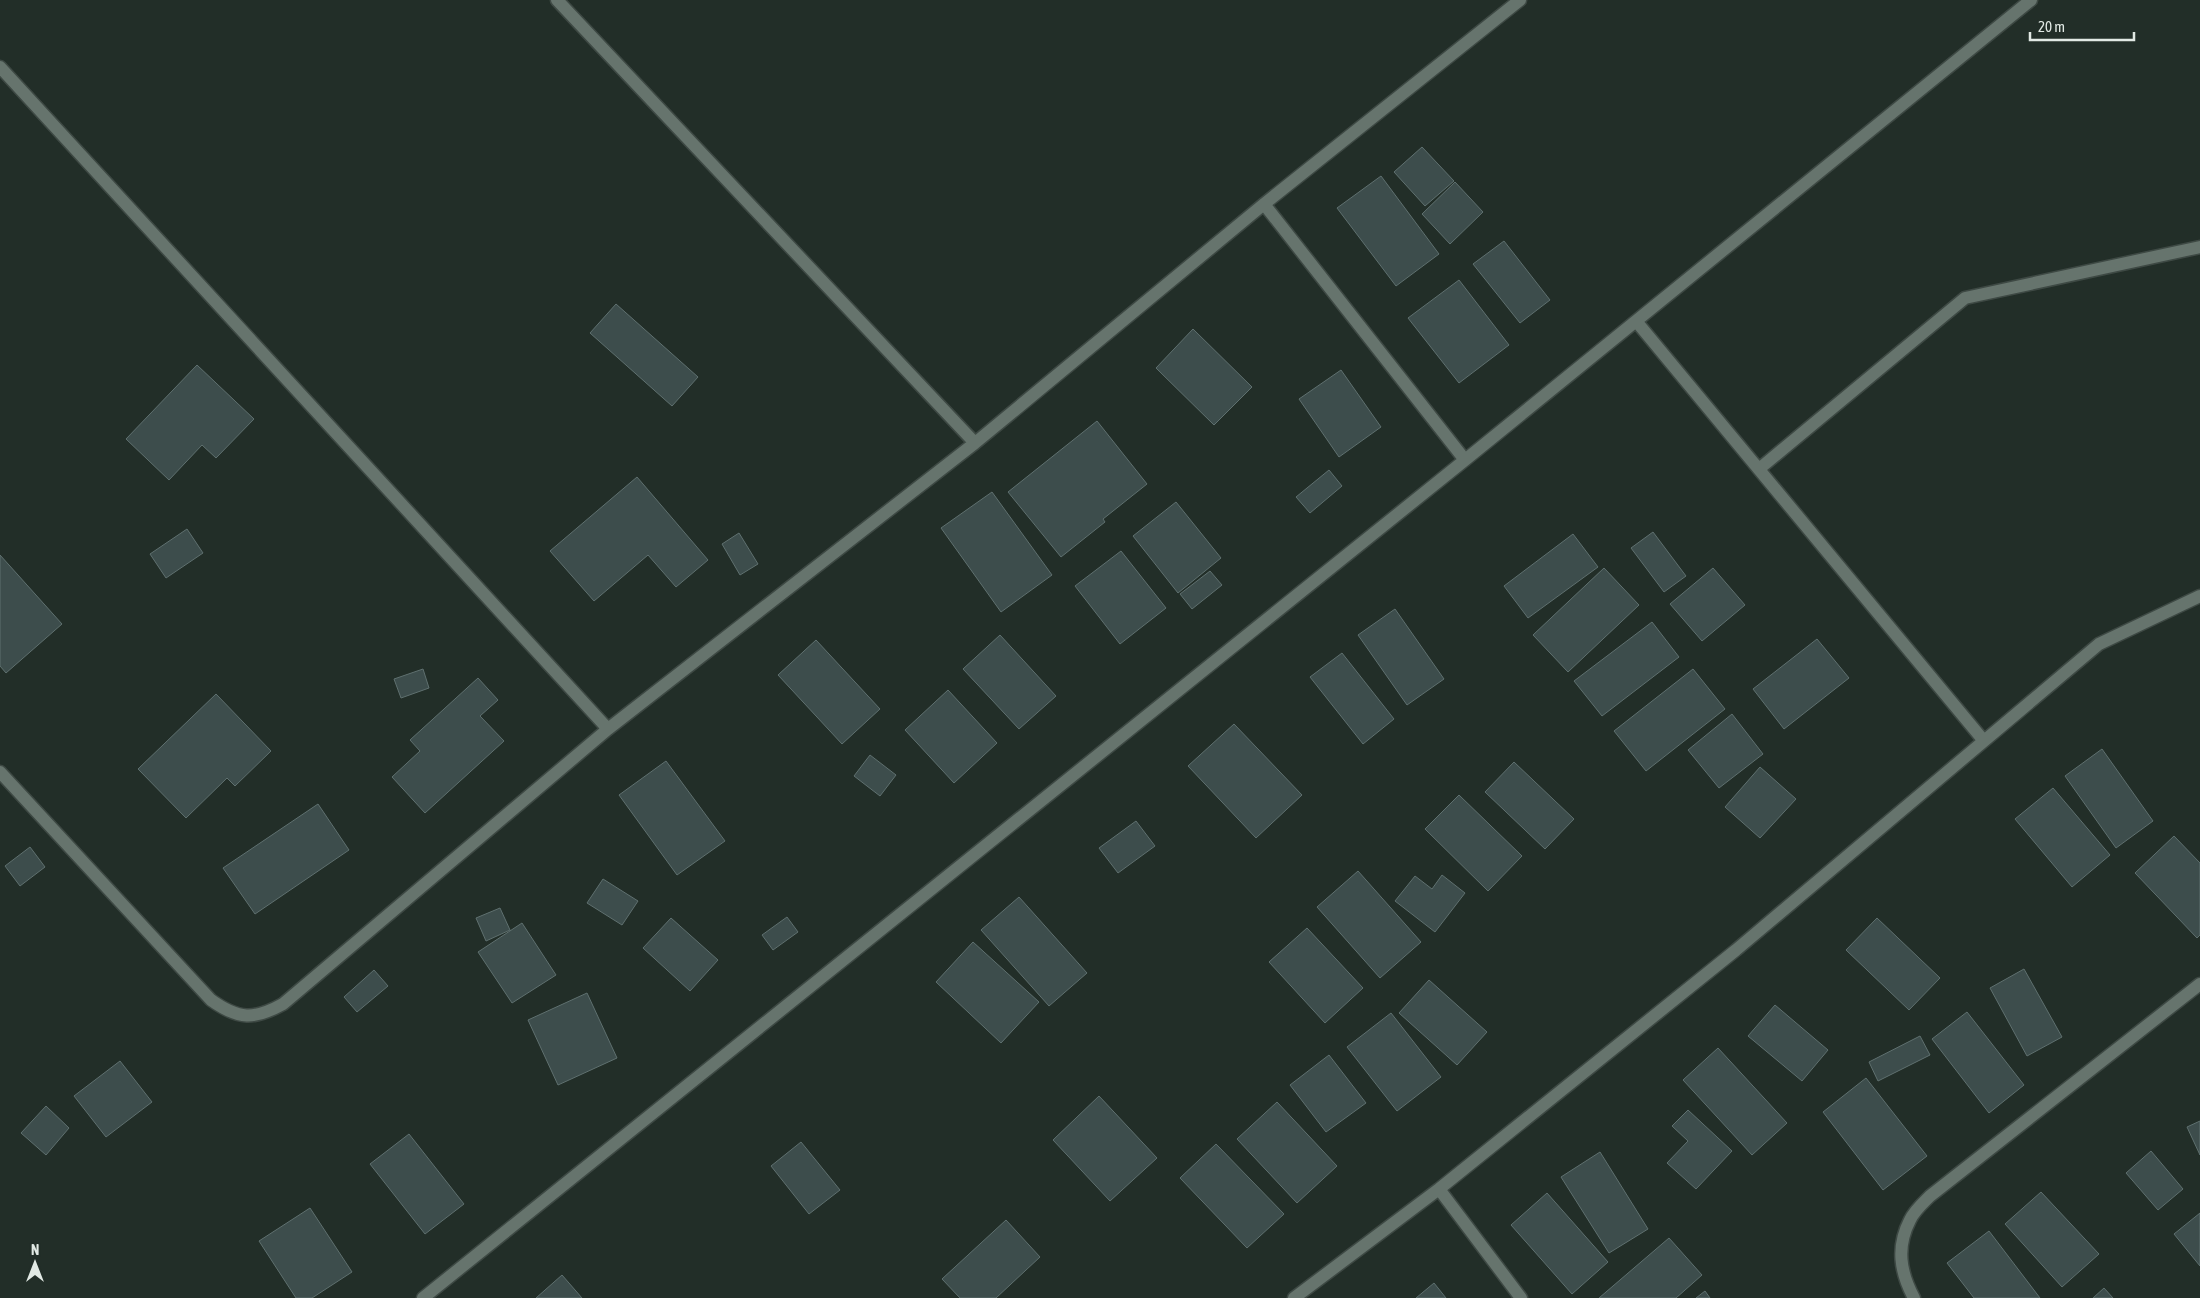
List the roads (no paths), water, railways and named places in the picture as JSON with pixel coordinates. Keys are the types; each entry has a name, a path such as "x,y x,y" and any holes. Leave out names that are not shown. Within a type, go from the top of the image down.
{"street":[{"path":"557,0 975,443"},
{"path":"0,772 211,1000 227,1012 246,1017 266,1014 284,1004 608,729 975,443 1264,204 1520,0"},
{"path":"424,1298 1636,322 2031,0"},
{"path":"0,67 608,729"},
{"path":"1264,204 1465,460"},
{"path":"1759,469 1965,298 2200,247"},
{"path":"1636,322 1984,741"},
{"path":"1294,1298 1439,1189 1736,950 2099,644 2200,596"},
{"path":"1914,1298 1903,1279 1900,1248 1910,1219 1930,1196 2200,984"},
{"path":"1439,1189 1521,1298"}]}
